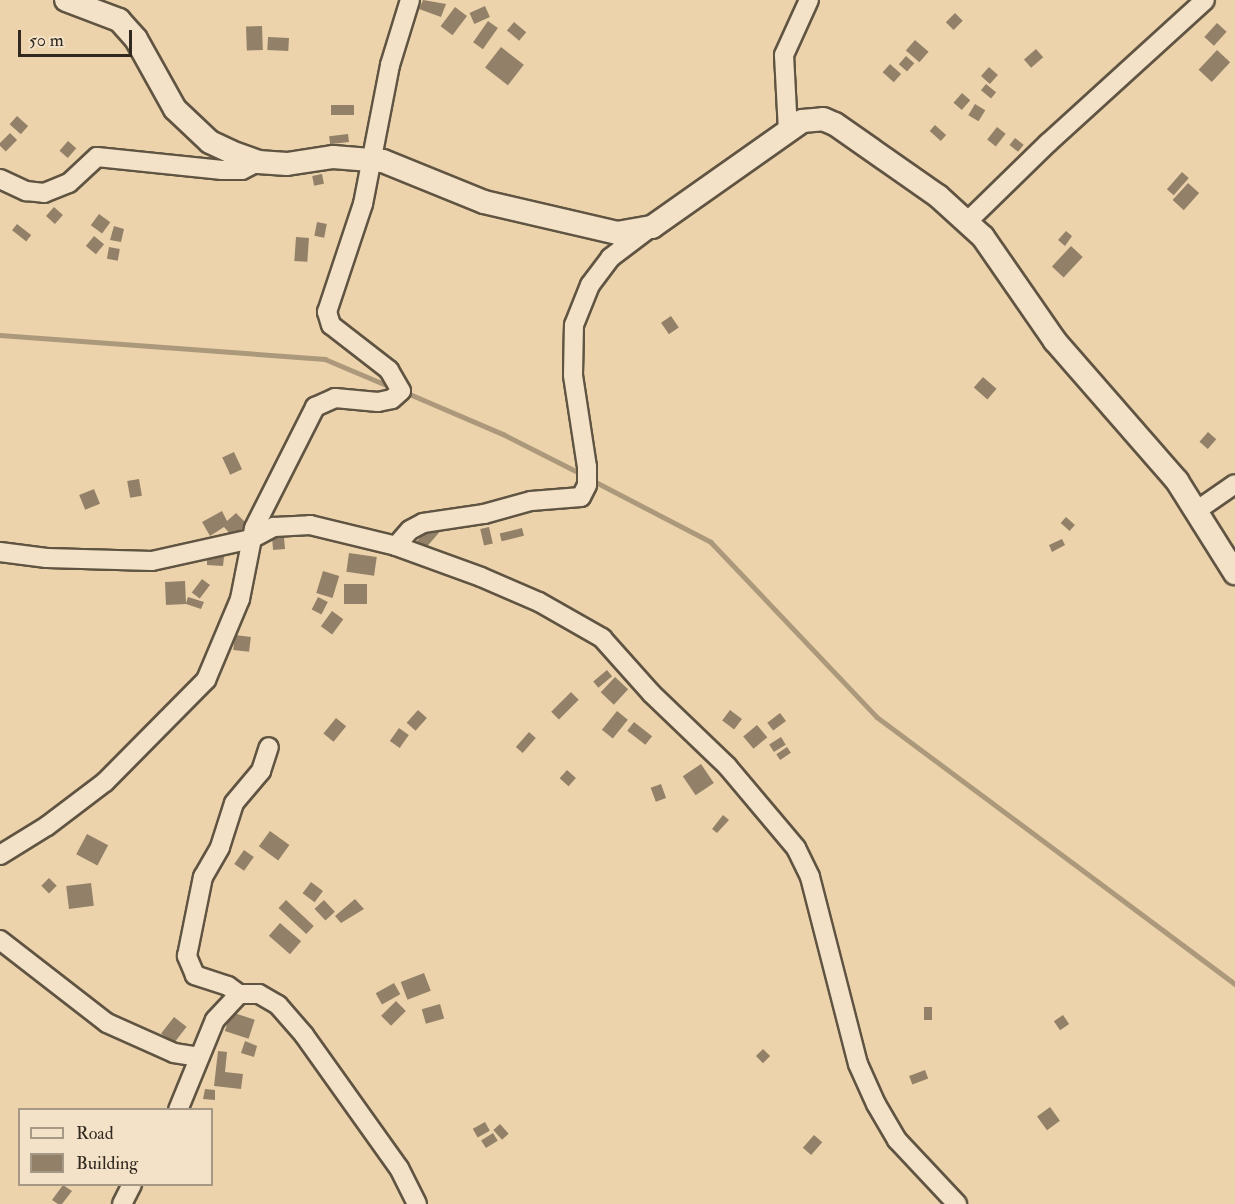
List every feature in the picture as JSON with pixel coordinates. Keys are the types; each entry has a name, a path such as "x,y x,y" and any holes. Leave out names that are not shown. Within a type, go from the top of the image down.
{"street":[{"path":"66,0 119,20 136,39 175,109 190,125 210,142 258,162 287,164 333,157 373,160 395,164 511,210 617,233 647,230"},
{"path":"0,855 47,826 105,782 206,680 240,599 251,539 315,407 335,398 378,402 392,399 401,391 389,370 332,325 327,312 350,247 373,160 390,65 410,0"},
{"path":"788,131 784,55 809,0"},
{"path":"968,221 1048,143 1204,0"},
{"path":"396,546 410,530 432,520 474,516 531,501 581,497 587,485 587,467 573,375 574,326 584,297 602,269 618,250 788,131 813,118 835,124 968,221 983,237 1055,341 1177,481 1235,573"},
{"path":"0,179 26,191 44,193 69,183 97,157 222,170 242,170 258,162"},
{"path":"1196,511 1235,484"},
{"path":"0,552 47,558 153,561 251,539 291,524 396,546 539,602 602,638 652,694 727,766 796,848 806,867 858,1064 876,1104 897,1140 957,1204"},
{"path":"269,747 261,771 234,803 220,847 203,877 187,956 195,975 239,994 259,994 288,1016 399,1168 417,1204"},
{"path":"0,940 107,1023 174,1053 198,1057"},
{"path":"179,1108 194,1077 198,1057 215,1020 239,994"},
{"path":"122,1204 131,1186"}],"building":[{"path":"423,0 446,4 441,17 419,9"},
{"path":"485,6 490,17 474,24 469,13"},
{"path":"455,7 467,16 453,35 441,26"},
{"path":"955,13 963,21 954,30 946,22"},
{"path":"488,21 498,28 483,49 473,42"},
{"path":"514,22 526,32 519,41 507,30"},
{"path":"1217,23 1227,32 1214,46 1204,37"},
{"path":"262,26 263,50 247,51 246,27"},
{"path":"268,37 289,38 288,51 267,50"},
{"path":"915,40 929,52 919,62 906,51"},
{"path":"501,47 524,65 508,85 485,67"},
{"path":"1036,49 1043,57 1031,68 1024,59"},
{"path":"1217,50 1230,62 1212,82 1199,70"},
{"path":"906,56 914,63 907,72 899,64"},
{"path":"890,64 901,74 894,82 883,72"},
{"path":"989,67 998,75 990,84 981,76"},
{"path":"986,84 996,92 991,98 981,90"},
{"path":"962,93 970,100 962,110 953,103"},
{"path":"975,104 985,110 979,121 968,115"},
{"path":"331,105 354,105 354,115 331,115"},
{"path":"17,116 28,126 21,134 10,124"},
{"path":"935,125 946,135 941,141 930,131"},
{"path":"997,127 1006,134 996,146 987,140"},
{"path":"10,133 17,140 6,151 0,143"},
{"path":"348,134 349,142 330,144 329,136"},
{"path":"1015,138 1024,145 1018,152 1009,145"},
{"path":"68,141 76,148 68,158 59,151"},
{"path":"1182,172 1189,178 1174,195 1167,189"},
{"path":"322,174 324,184 314,186 312,176"},
{"path":"1188,183 1199,193 1184,210 1173,200"},
{"path":"54,207 63,215 55,224 46,216"},
{"path":"99,214 110,222 102,234 91,225"},
{"path":"317,222 327,224 324,238 314,236"},
{"path":"17,224 31,235 26,241 12,230"},
{"path":"114,226 124,229 121,242 110,240"},
{"path":"1066,231 1072,236 1065,246 1058,240"},
{"path":"94,236 104,244 96,254 86,246"},
{"path":"296,237 309,238 307,262 294,261"},
{"path":"1071,246 1083,257 1064,277 1052,266"},
{"path":"109,247 120,249 118,261 107,259"},
{"path":"671,316 679,328 669,334 661,323"},
{"path":"983,377 997,389 987,399 974,388"},
{"path":"1208,432 1216,439 1208,449 1199,442"},
{"path":"234,452 242,469 230,475 222,457"},
{"path":"139,479 142,496 130,498 127,481"},
{"path":"94,489 100,504 85,510 79,495"},
{"path":"222,511 227,521 236,513 247,524 233,537 224,527 210,536 202,522"},
{"path":"1066,517 1075,525 1070,531 1061,523"},
{"path":"432,524 440,531 423,551 415,544"},
{"path":"489,527 493,544 484,546 480,529"},
{"path":"522,528 524,536 502,541 500,534"},
{"path":"284,537 285,549 273,550 272,538"},
{"path":"1062,539 1065,545 1052,552 1049,545"},
{"path":"349,553 377,557 374,576 346,572"},
{"path":"207,557 224,557 223,566 207,565"},
{"path":"323,571 339,576 333,598 316,593"},
{"path":"202,579 210,585 200,599 192,593"},
{"path":"185,581 186,603 188,597 204,602 201,609 186,604 166,605 165,582"},
{"path":"344,584 367,584 367,604 344,604"},
{"path":"318,597 328,602 321,614 312,609"},
{"path":"332,611 343,619 332,635 321,626"},
{"path":"235,635 251,637 249,652 233,650"},
{"path":"607,670 612,676 598,688 593,682"},
{"path":"615,677 628,689 614,705 601,692"},
{"path":"571,692 579,700 559,720 551,712"},
{"path":"418,710 427,718 416,731 407,723"},
{"path":"730,710 742,719 734,729 722,720"},
{"path":"617,711 628,720 613,738 602,730"},
{"path":"780,713 786,721 773,731 767,723"},
{"path":"336,718 346,726 334,742 323,734"},
{"path":"634,722 652,736 645,745 627,731"},
{"path":"757,725 767,737 753,749 743,737"},
{"path":"399,728 409,735 400,748 390,741"},
{"path":"529,732 536,738 523,753 516,747"},
{"path":"781,737 786,745 774,752 769,744"},
{"path":"787,747 791,753 780,760 776,754"},
{"path":"701,764 714,783 696,795 683,776"},
{"path":"567,770 576,778 569,786 560,778"},
{"path":"661,784 666,798 656,802 651,788"},
{"path":"723,815 729,820 717,833 712,829"},
{"path":"270,831 289,845 278,860 259,846"},
{"path":"87,834 108,845 97,866 76,854"},
{"path":"244,850 254,857 244,871 234,864"},
{"path":"49,878 57,886 49,894 41,886"},
{"path":"311,882 323,891 315,902 303,893"},
{"path":"91,883 94,906 69,909 66,886"},
{"path":"355,899 364,909 341,923 335,916"},
{"path":"286,900 314,926 306,934 278,908"},
{"path":"324,900 335,912 325,921 314,909"},
{"path":"280,923 301,941 290,954 269,936"},
{"path":"424,973 431,991 407,1000 401,982"},
{"path":"394,983 400,994 382,1005 376,993"},
{"path":"396,1001 406,1011 391,1026 381,1016"},
{"path":"440,1004 444,1018 426,1024 422,1009"},
{"path":"924,1007 932,1007 932,1020 924,1020"},
{"path":"231,1012 255,1020 249,1039 225,1031"},
{"path":"1063,1015 1069,1024 1060,1030 1054,1021"},
{"path":"174,1017 187,1027 174,1043 161,1034"},
{"path":"245,1041 257,1046 254,1057 241,1053"},
{"path":"763,1049 770,1056 763,1063 756,1056"},
{"path":"218,1051 227,1052 225,1072 243,1074 241,1089 214,1086"},
{"path":"925,1070 928,1078 912,1084 909,1076"},
{"path":"205,1089 215,1090 215,1100 203,1099"},
{"path":"1050,1107 1060,1121 1047,1130 1037,1116"},
{"path":"485,1122 490,1131 478,1138 473,1129"},
{"path":"500,1124 509,1134 502,1140 493,1130"},
{"path":"493,1133 498,1141 486,1148 481,1140"},
{"path":"814,1135 822,1142 811,1155 803,1148"},
{"path":"62,1186 72,1191 62,1204 52,1200"}],"waterway":[{"path":"0,335 325,359 391,387"},
{"path":"405,392 503,434 582,474"},
{"path":"592,480 711,542 877,717 1235,984"}]}
